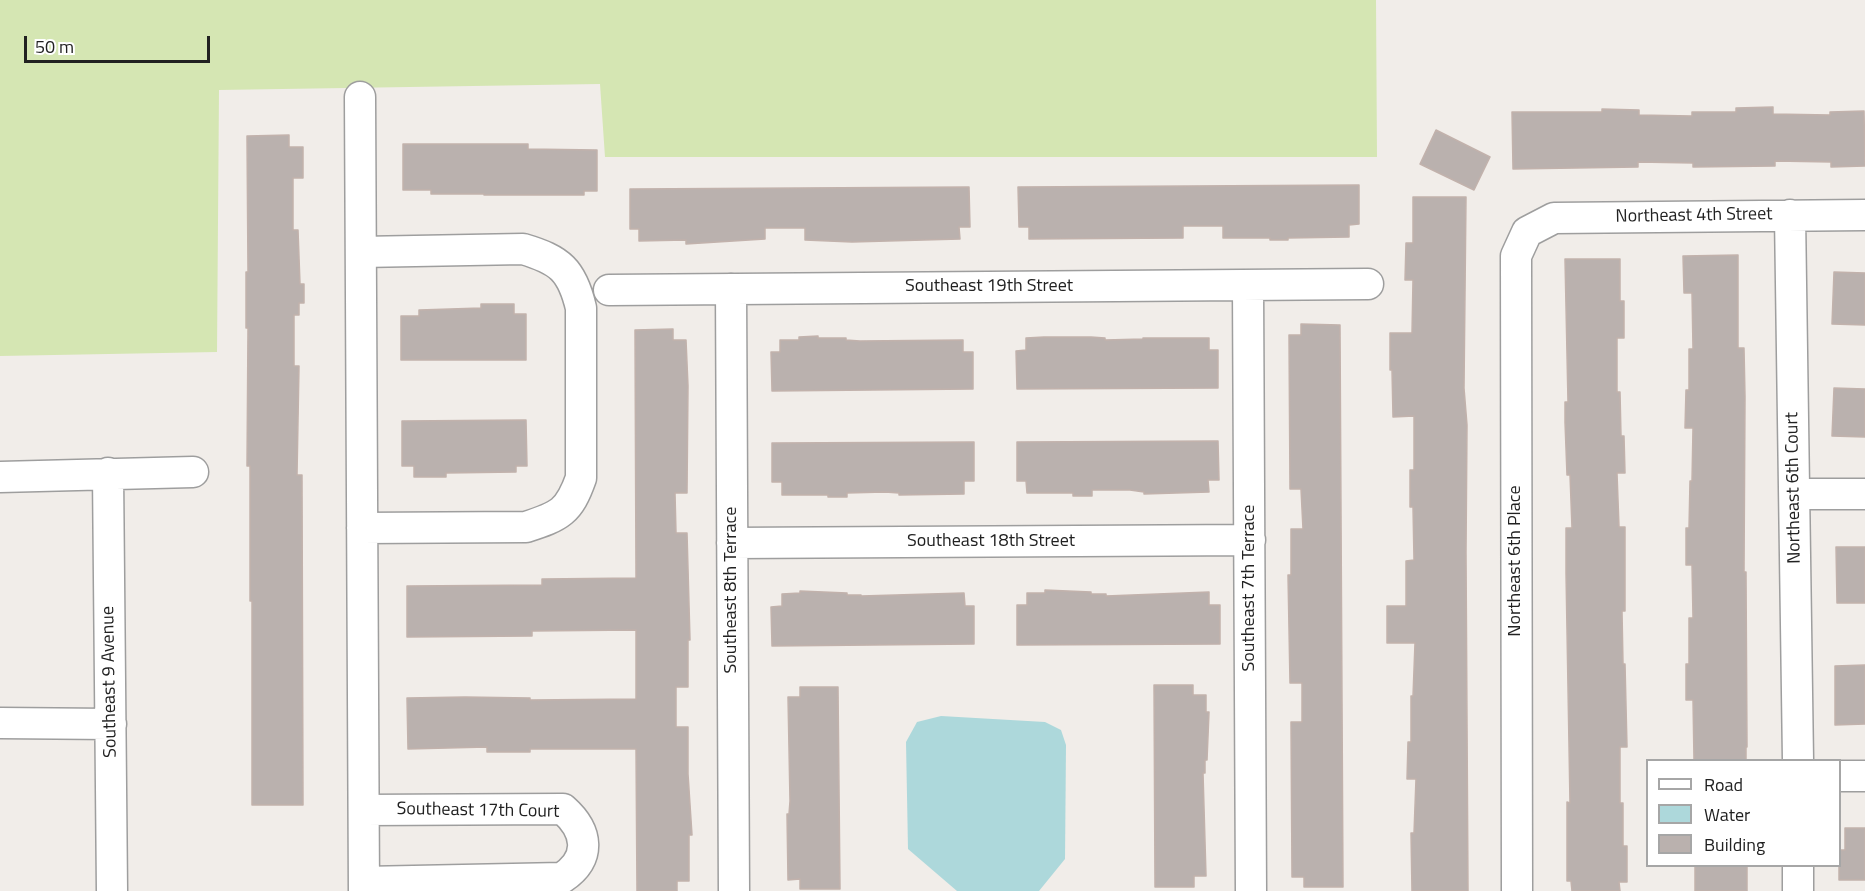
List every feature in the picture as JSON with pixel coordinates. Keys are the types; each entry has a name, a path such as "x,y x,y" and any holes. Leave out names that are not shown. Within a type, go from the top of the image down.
{"street":[{"path":"360,97 364,887"},
{"name":"Northeast 6th Court","path":"1790,215 1798,759"},
{"name":"Northeast 4th Street","path":"1527,232 1554,218 1865,215"},
{"name":"Northeast 6th Place","path":"1517,891 1516,256 1527,232"},
{"path":"361,252 523,249 548,257 566,271 576,289 581,308 581,478 573,499 563,512 526,527 362,528"},
{"name":"Southeast 19th Street","path":"609,290 1368,284"},
{"name":"Southeast 7th Terrace","path":"1248,286 1251,891"},
{"name":"Southeast 8th Terrace","path":"731,289 734,891"},
{"path":"0,477 193,471"},
{"name":"Southeast 9 Avenue","path":"108,473 112,891"},
{"path":"1795,494 1865,494"},
{"name":"Southeast 18th Street","path":"732,543 1250,540"},
{"path":"0,723 111,724"},
{"path":"1841,776 1865,776"},
{"name":"Southeast 17th Court","path":"364,810 563,809 576,820 583,838 582,856 573,870 562,878 364,887"},
{"path":"1798,867 1798,891"}],"green space":[{"path":"0,0 1376,0 1377,157 605,157 600,84 219,90 217,352 0,356"}],"water":[{"path":"941,716 1045,722 1061,730 1066,745 1065,859 1039,891 957,891 908,849 906,742 917,722"}],"building":[{"path":"1773,107 1773,114 1830,115 1830,112 1864,111 1865,166 1831,167 1831,162 1775,161 1775,166 1693,167 1693,163 1638,162 1638,167 1513,169 1512,112 1602,112 1602,109 1639,110 1639,115 1692,116 1692,112 1736,112 1736,108"},
{"path":"1436,130 1490,157 1474,190 1420,164"},
{"path":"289,135 289,147 303,147 303,178 293,178 293,230 298,230 300,284 304,284 304,303 299,303 299,315 294,315 294,366 299,366 297,475 302,475 303,805 252,805 252,601 250,601 250,466 247,466 247,136"},
{"path":"403,144 528,144 528,149 597,150 597,191 584,191 584,195 484,195 431,194 431,190 403,190"},
{"path":"1359,185 1359,224 1349,225 1349,237 1288,238 1288,240 1223,238 1223,226 1183,226 1183,238 1029,239 1029,227 1019,227 1018,187"},
{"path":"969,187 970,227 959,227 960,239 852,242 805,240 805,228 765,228 765,239 686,244 686,240 639,241 639,229 630,229 630,189"},
{"path":"1413,197 1466,197 1464,388 1467,425 1468,891 1412,891 1411,833 1414,833 1416,779 1407,779 1408,742 1411,742 1411,696 1413,696 1415,643 1387,643 1387,606 1406,606 1406,561 1414,560 1410,470 1414,470 1414,416 1393,417 1392,370 1390,370 1390,333 1412,333 1413,280 1405,280 1406,243 1413,243"},
{"path":"1738,255 1738,348 1744,348 1745,397 1746,759 1694,759 1693,700 1686,700 1689,618 1693,618 1692,565 1686,565 1686,528 1689,528 1693,428 1685,428 1686,390 1689,390 1689,349 1693,349 1692,293 1684,293 1683,256"},
{"path":"1565,259 1620,259 1620,301 1624,301 1624,338 1617,338 1617,392 1620,392 1625,473 1617,473 1619,527 1625,527 1625,611 1622,611 1627,747 1620,747 1620,803 1623,803 1623,846 1627,846 1627,882 1619,882 1620,891 1572,891 1571,881 1567,881 1567,802 1570,803 1566,528 1572,528 1565,422 1565,402 1568,402"},
{"path":"1834,272 1865,273 1865,325 1832,324"},
{"path":"481,304 514,304 514,314 526,314 526,360 401,360 401,316 419,316 419,310 481,308"},
{"path":"1301,324 1340,325 1343,887 1304,887 1304,877 1292,877 1291,722 1302,722 1302,683 1290,683 1288,575 1291,575 1291,529 1303,529 1301,489 1290,489 1289,335 1301,335"},
{"path":"673,329 673,340 686,340 688,386 687,493 675,493 676,533 687,533 690,640 688,640 688,687 676,687 676,727 688,727 692,835 689,835 689,881 677,881 677,891 637,891 636,749 530,749 530,752 487,752 487,747 408,749 407,698 636,699 636,630 532,631 532,636 407,637 407,586 542,585 542,579 636,578 635,330"},
{"path":"818,336 818,338 846,338 846,340 860,341 963,340 963,352 973,352 973,389 772,391 771,352 780,352 780,340 799,340 799,337"},
{"path":"1091,337 1105,338 1105,340 1209,338 1209,350 1218,350 1218,388 1017,389 1016,351 1026,350 1026,338"},
{"path":"1834,388 1865,389 1865,437 1832,436"},
{"path":"526,420 527,466 516,466 516,472 446,473 446,477 414,477 414,466 402,466 402,421"},
{"path":"1218,441 1219,480 1208,480 1209,492 1144,494 1144,492 1130,490 1092,490 1092,496 1073,496 1073,493 1027,493 1026,481 1017,481 1017,442"},
{"path":"974,442 974,481 964,481 964,494 899,495 899,493 885,492 847,493 847,497 782,495 782,482 772,482 772,443"},
{"path":"1836,547 1865,547 1865,603 1837,603"},
{"path":"1045,590 1091,592 1091,594 1106,594 1106,596 1209,592 1209,605 1220,605 1220,644 1017,645 1017,605 1027,605 1027,593 1045,593"},
{"path":"800,591 847,593 847,595 861,596 964,593 965,606 974,606 974,644 772,646 771,607 782,606 782,594 800,593"},
{"path":"1865,665 1865,724 1835,725 1835,666"},
{"path":"1154,685 1193,685 1193,695 1206,695 1206,712 1209,712 1207,760 1205,760 1205,773 1203,773 1206,876 1194,876 1194,887 1155,887"},
{"path":"800,687 838,687 840,889 800,889 800,879 788,880 787,814 789,814 790,801 788,697 800,697"},
{"path":"1845,828 1865,828 1865,880 1839,880 1841,850 1845,850"},
{"path":"1695,867 1747,867 1747,891 1695,891"}]}
